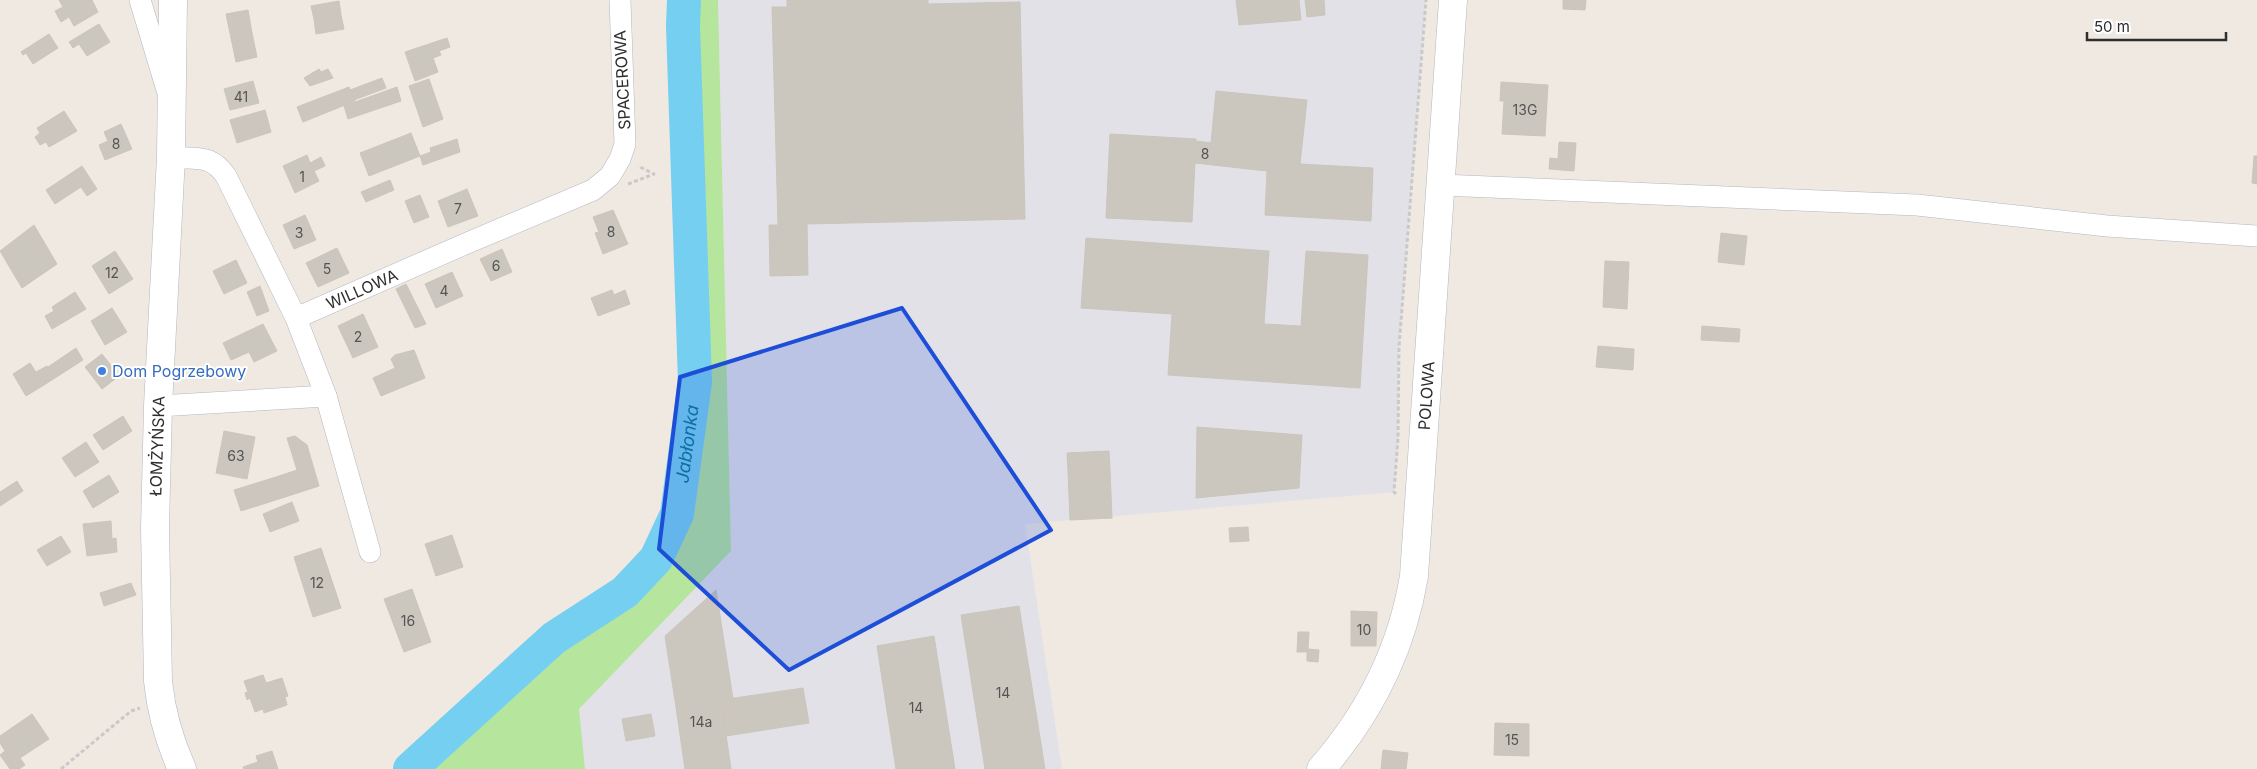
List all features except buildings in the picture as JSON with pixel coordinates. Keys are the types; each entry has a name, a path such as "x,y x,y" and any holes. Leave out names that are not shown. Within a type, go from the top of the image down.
{"street":[{"path":"140,0 172,107"},
{"name":"ŁOMŻYŃSKA","path":"173,0 172,157 158,406 155,528 160,702 170,742 182,769"},
{"name":"SPACEROWA","path":"620,0 626,161"},
{"name":"POLOWA","path":"1321,769 1345,742 1375,694 1398,642 1414,576 1453,0"},
{"path":"172,157 208,159 218,165 226,176 296,318 326,396 370,552"},
{"name":"WILLOWA","path":"296,318 593,190 626,161"},
{"path":"1440,185 1917,204 2107,226 2257,236"},
{"path":"158,406 326,396"}],"path":[{"path":"1400,498 1394,492 1398,438 1399,346 1426,0"},
{"path":"621,186 654,174 626,161"},
{"path":"61,769 131,711 160,702"}],"highlighted area":[{"path":"902,308 1051,530 789,670 659,549 680,377"}],"shaded area":[{"path":"718,0 1426,0 1399,347 1398,438 1394,492 1025,524 1062,769 585,769 578,709 731,551"}],"green space":[{"path":"693,0 718,0 731,551 579,709 585,769 428,769 571,644 657,583 683,535 702,431"}],"waterway":[{"name":"Jabłonka","path":"410,769 554,638 625,592 656,559 677,514 695,382 683,26 684,0"}],"place":[{"name":"Dom Pogrzebowy","path":"102,371"}]}
